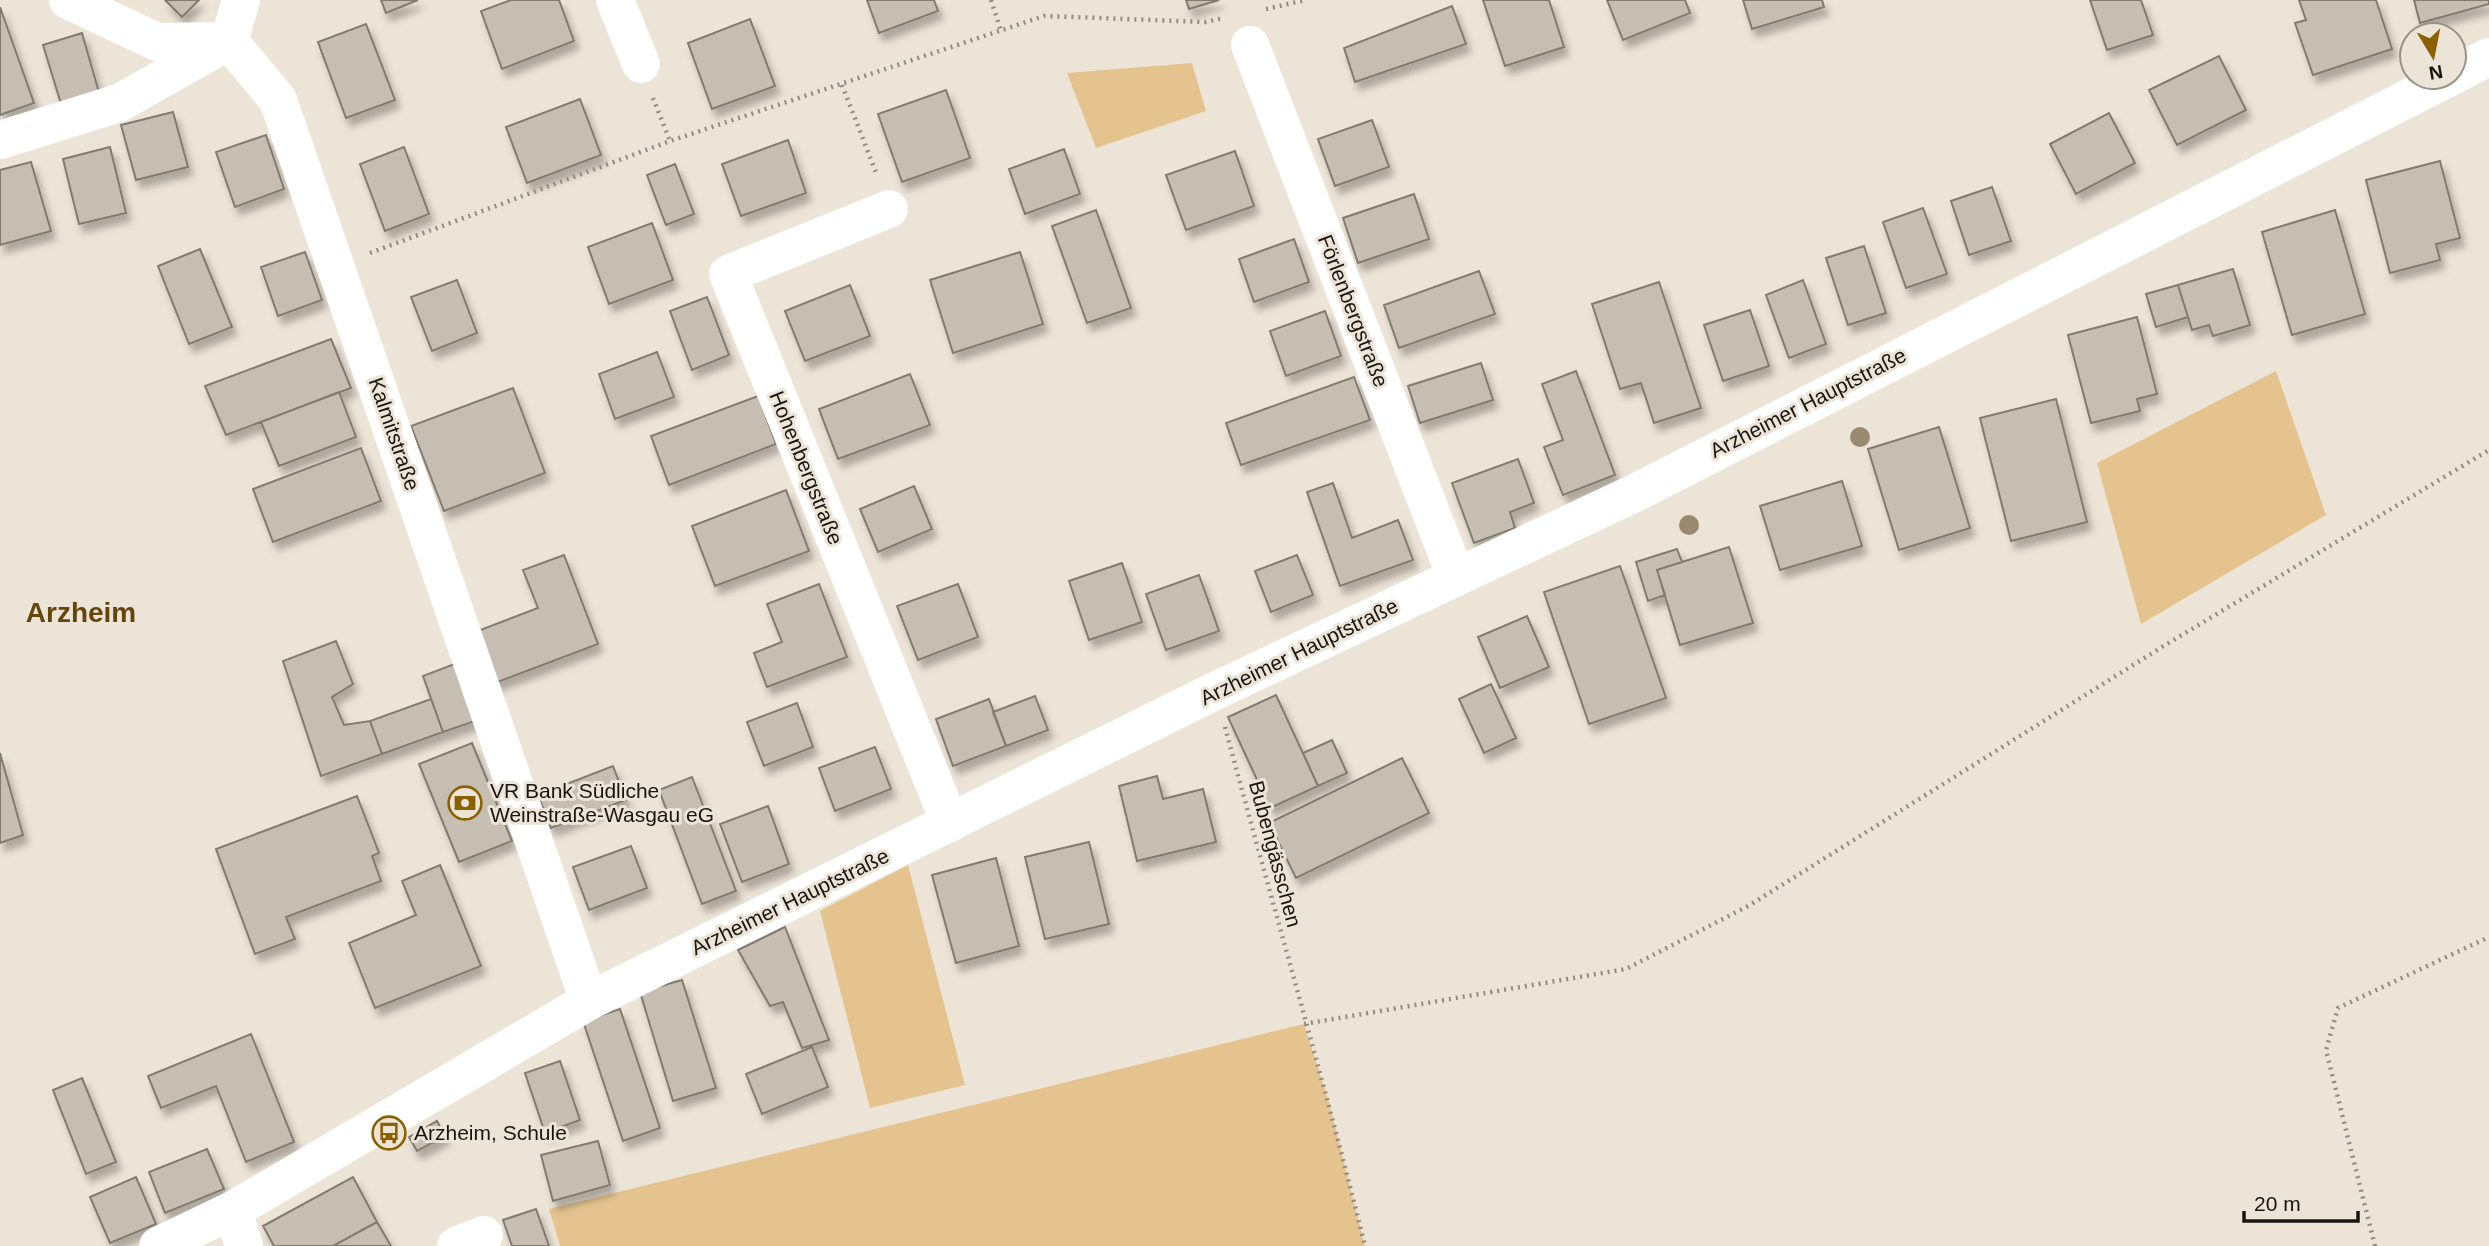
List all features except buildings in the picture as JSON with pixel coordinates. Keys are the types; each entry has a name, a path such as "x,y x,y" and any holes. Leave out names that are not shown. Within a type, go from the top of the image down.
{"street":[{"path":"68,0 157,42 229,41"},
{"path":"0,140 119,103 229,41 241,0"},
{"path":"615,0 641,64"},
{"name":"Förlenbergstraße","path":"1243,25 1455,577"},
{"name":"Kalmitstraße","path":"229,41 278,100 589,1001"},
{"name":"Arzheimer Hauptstraße","path":"2468,68 2489,57"},
{"name":"Arzheimer Hauptstraße","path":"158,1246 233,1210 589,1001 1215,691 1637,492 2423,91"},
{"name":"Hohenbergstraße","path":"889,209 728,274 950,823"},
{"path":"233,1210 244,1246"}],"path":[{"path":"991,0 1001,31"},
{"path":"337,267 670,141 1044,16 1243,25 1306,0"},
{"path":"842,85 889,209"},
{"path":"1304,1024 1626,969 1750,905 2174,640 2489,450"},
{"name":"Bubengässchen","path":"1215,691 1304,1024 1329,1102 1365,1246"},
{"path":"2375,1246 2326,1049 2337,1008 2489,937"}],"shaded area":[{"path":"1192,63 1206,111 1096,148 1067,73"},
{"path":"2276,371 2326,515 2141,624 2097,463"},
{"path":"908,865 965,1085 870,1108 820,911"},
{"path":"1304,1024 1329,1102 1365,1246 560,1246 549,1209"}],"place":[{"name":"VR Bank Südliche Weinstraße-Wasgau eG","path":"465,803"},
{"name":"Arzheim, Schule","path":"389,1133"}],"district":[{"name":"Arzheim","path":"81,612"}]}
